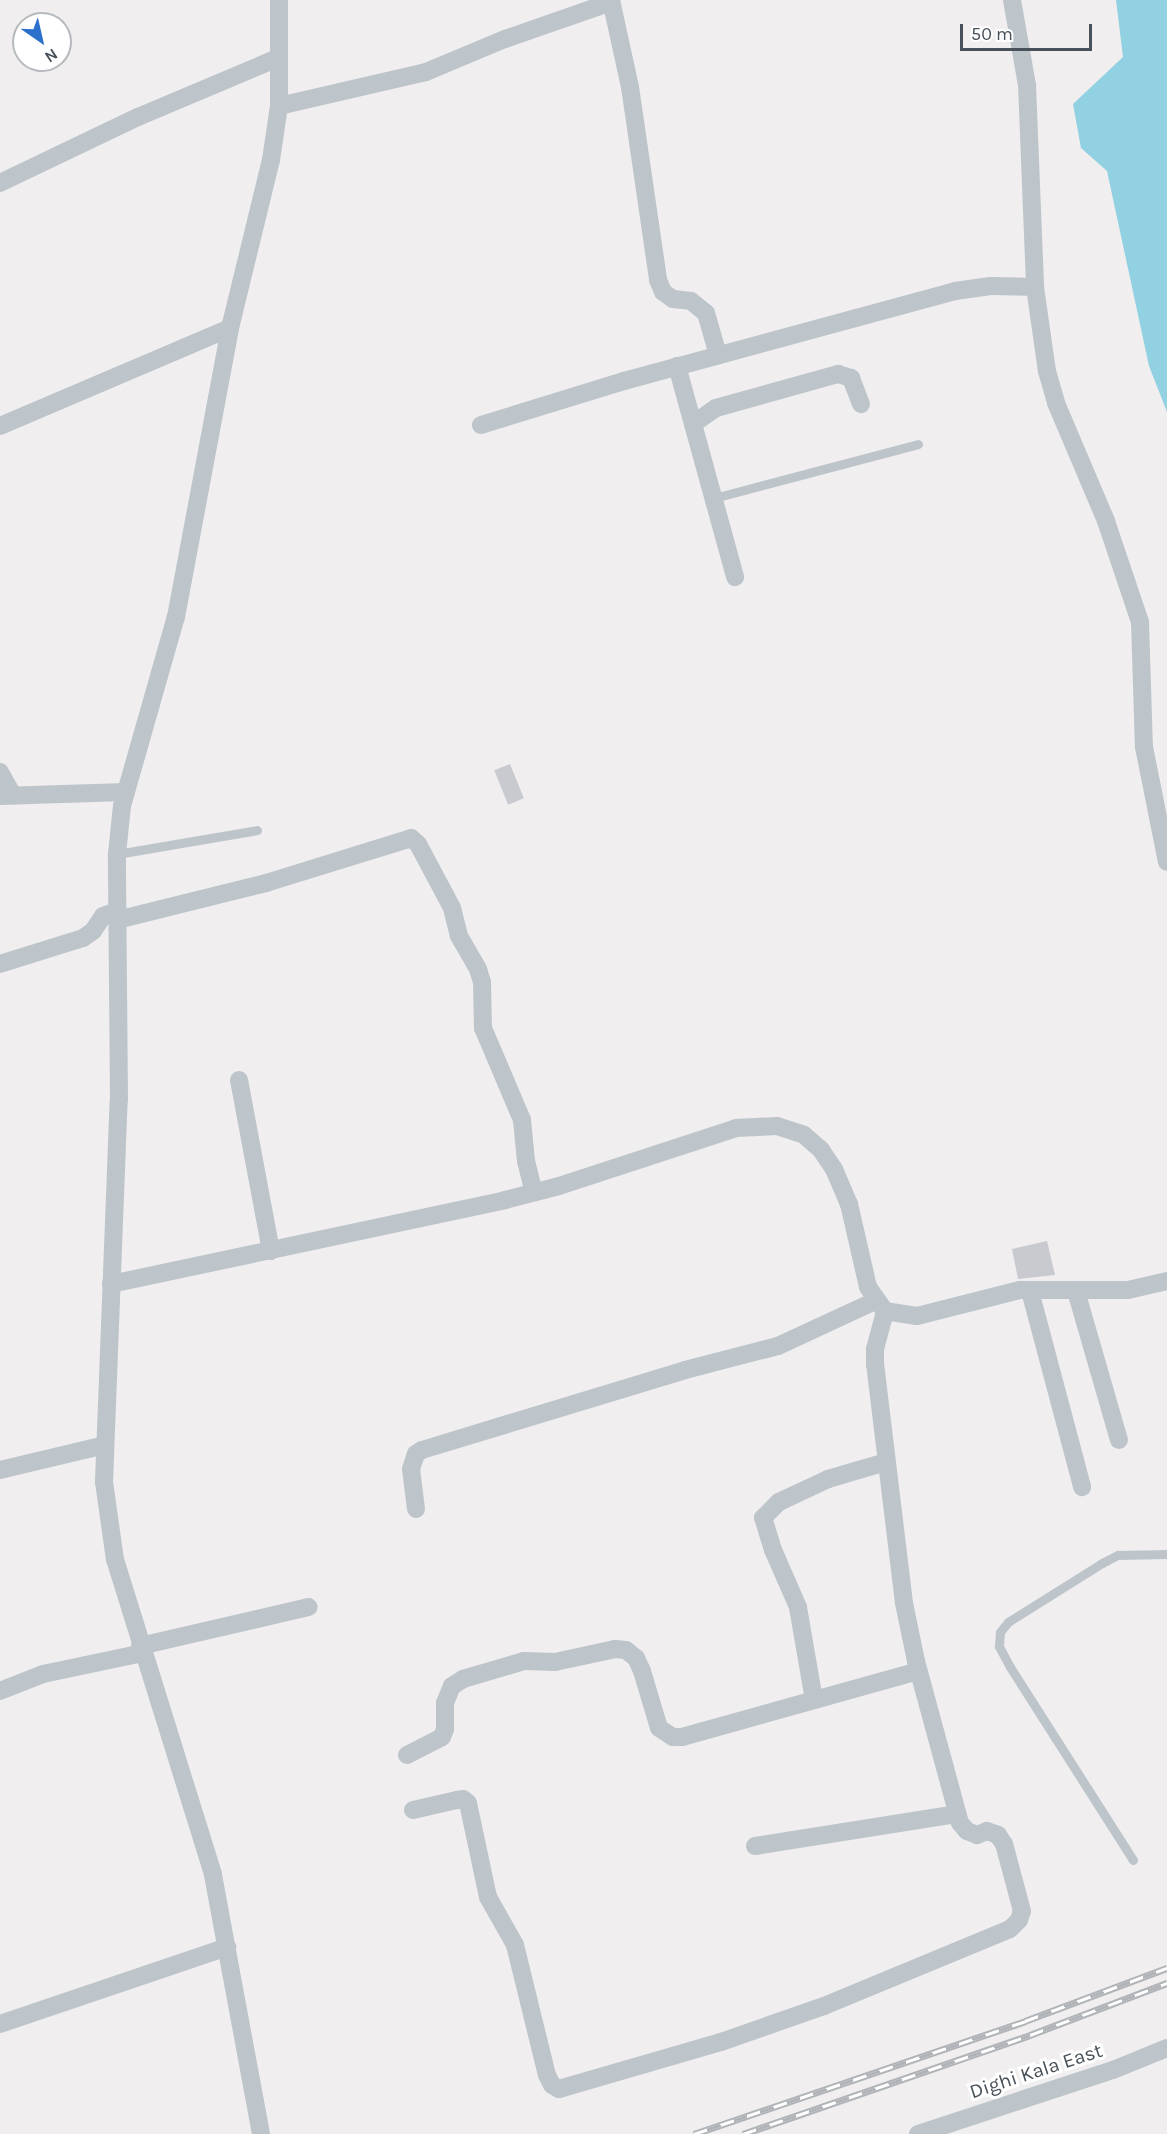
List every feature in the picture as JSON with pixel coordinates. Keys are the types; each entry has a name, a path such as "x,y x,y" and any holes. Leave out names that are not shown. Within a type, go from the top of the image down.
{"street":[{"path":"261,2134 213,1874 114,1560 104,1482 119,1100 117,854 122,806 176,617 230,328 271,160 279,106 279,0"},
{"path":"1012,0 1027,86 1035,287 1047,371 1056,403 1106,521 1140,622 1143,747 1167,862"},
{"path":"279,106 426,72 505,39 611,1 630,87 658,280 663,292 673,299 692,301 706,313 718,355"},
{"path":"0,183 138,117 278,58"},
{"path":"481,424 677,366 955,291 991,286 1035,287"},
{"path":"0,426 230,328"},
{"path":"677,366 735,577"},
{"path":"693,424 716,408 838,374 851,378 861,404"},
{"path":"0,772 6,795 126,792"},
{"path":"0,964 89,936 103,916 117,915 276,880 411,838 418,844 452,908 459,936 478,969 482,982 483,1028 522,1120 526,1161 534,1192"},
{"path":"239,1080 271,1251"},
{"path":"111,1284 534,1192 736,1128 777,1126 804,1135 821,1150 834,1169 849,1204 868,1287 881,1305 917,1316 993,1295 1030,1291 1128,1290 1167,1281"},
{"path":"1030,1291 1082,1487"},
{"path":"1076,1291 1119,1440"},
{"path":"413,1810 463,1799 468,1803 488,1897 515,1945 548,2075 552,2085 559,2089 721,2042 803,2013 1010,1929 1019,1920 1022,1911 1004,1844 998,1835 987,1831 977,1835 967,1831 960,1823 918,1671 904,1603 875,1365 881,1305"},
{"path":"416,1509 411,1469 416,1454 422,1450 685,1370 778,1346 881,1305"},
{"path":"0,1470 105,1445"},
{"path":"814,1700 798,1607 772,1550 763,1518 779,1502 828,1479 886,1462"},
{"path":"0,1691 37,1676 309,1607"},
{"path":"408,1755 442,1737 445,1729 445,1703 452,1686 463,1679 512,1663 555,1662 615,1649 626,1650 636,1658 659,1728 673,1737 682,1737 918,1671"},
{"path":"755,1846 957,1814"},
{"path":"0,2024 227,1947"},
{"name":"Dighi Kala East","path":"918,2134 1113,2070 1167,2048"}],"lane":[{"path":"714,498 918,444"},
{"path":"117,854 257,830"},
{"path":"1133,1860 1010,1667 999,1646 1000,1632 1008,1622 1102,1563 1119,1555 1167,1554"}],"water":[{"path":"1116,0 1167,0 1167,412 1149,366 1107,171 1081,148 1073,104 1123,57"}],"building":[{"path":"510,764 524,798 508,805 494,770"},
{"path":"1047,1241 1055,1275 1018,1279 1012,1249"}],"railway":[{"path":"694,2134 1025,2021 1167,1968"},
{"path":"743,2134 1030,2035 1167,1983"}]}
